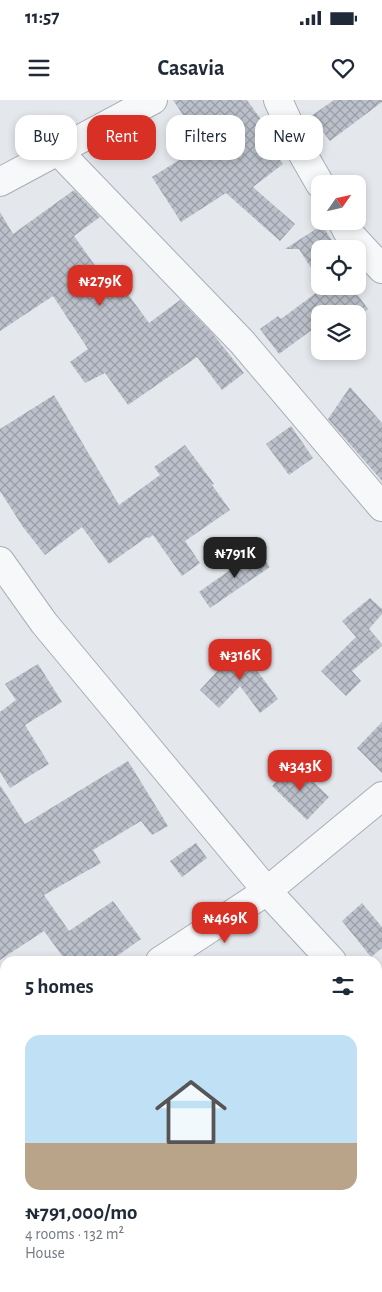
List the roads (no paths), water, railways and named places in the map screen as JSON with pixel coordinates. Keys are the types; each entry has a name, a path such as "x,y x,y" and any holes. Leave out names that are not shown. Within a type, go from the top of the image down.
{"street":[{"path":"77,141 153,100"},
{"path":"278,100 301,151 315,175"},
{"path":"0,182 41,160"},
{"path":"67,160 242,342 382,507"},
{"path":"346,230 382,269"},
{"path":"0,560 44,623 267,891 327,956"},
{"path":"168,956 267,891 382,796"}]}
